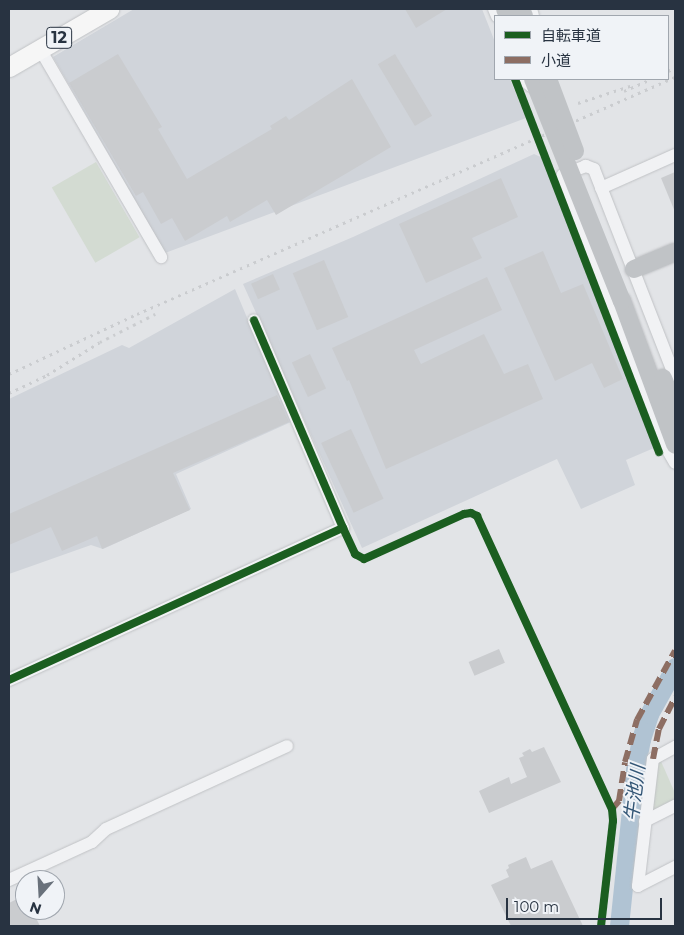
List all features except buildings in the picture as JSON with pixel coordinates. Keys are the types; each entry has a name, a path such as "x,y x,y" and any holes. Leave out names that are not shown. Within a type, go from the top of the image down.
{"main road":[{"name":"12","path":"9,66 109,9"}],"street":[{"path":"40,49 161,257"},
{"path":"523,80 531,86 546,80"},
{"path":"533,80 675,408"},
{"path":"548,80 627,300 675,444"},
{"path":"601,188 675,156"},
{"path":"674,368 594,169 589,166 561,177 663,442 675,462"},
{"path":"634,269 675,252"},
{"path":"9,680 344,528 254,320"},
{"path":"9,880 92,842 106,829 287,746"},
{"path":"675,747 653,759 638,886 675,867"},
{"path":"646,822 675,806"}],"shaded area":[{"path":"134,9 482,9 494,39 494,80 510,80 526,118 165,253 53,57"},
{"path":"534,154 543,158 654,448 626,460 635,485 581,509 557,459 362,548 243,284 353,237"},
{"path":"96,162 140,237 95,263 52,188"},
{"path":"235,289 291,422 176,474 191,509 103,549 91,545 9,574 9,399 122,345 129,348"},
{"path":"660,759 675,793 675,803 652,816 654,777"}],"waterway":[{"name":"牛池川","path":"619,926 635,770 641,739 649,714 675,667"}],"railway":[{"path":"669,71 675,68"},
{"path":"669,80 675,77"},
{"path":"624,91 649,80"},
{"path":"9,374 137,314 668,80"},
{"path":"578,103 630,86"},
{"path":"9,393 47,375 100,342 155,314"}],"marked path":[{"path":"612,809 619,801 625,762 637,720 675,651"},
{"path":"653,759 659,729 675,697"}],"cycle path":[{"path":"515,80 659,452"},
{"path":"9,680 343,528 254,320"},
{"path":"343,528 355,554 364,559 464,514 471,513 477,516 612,809 613,821 601,926"}]}
